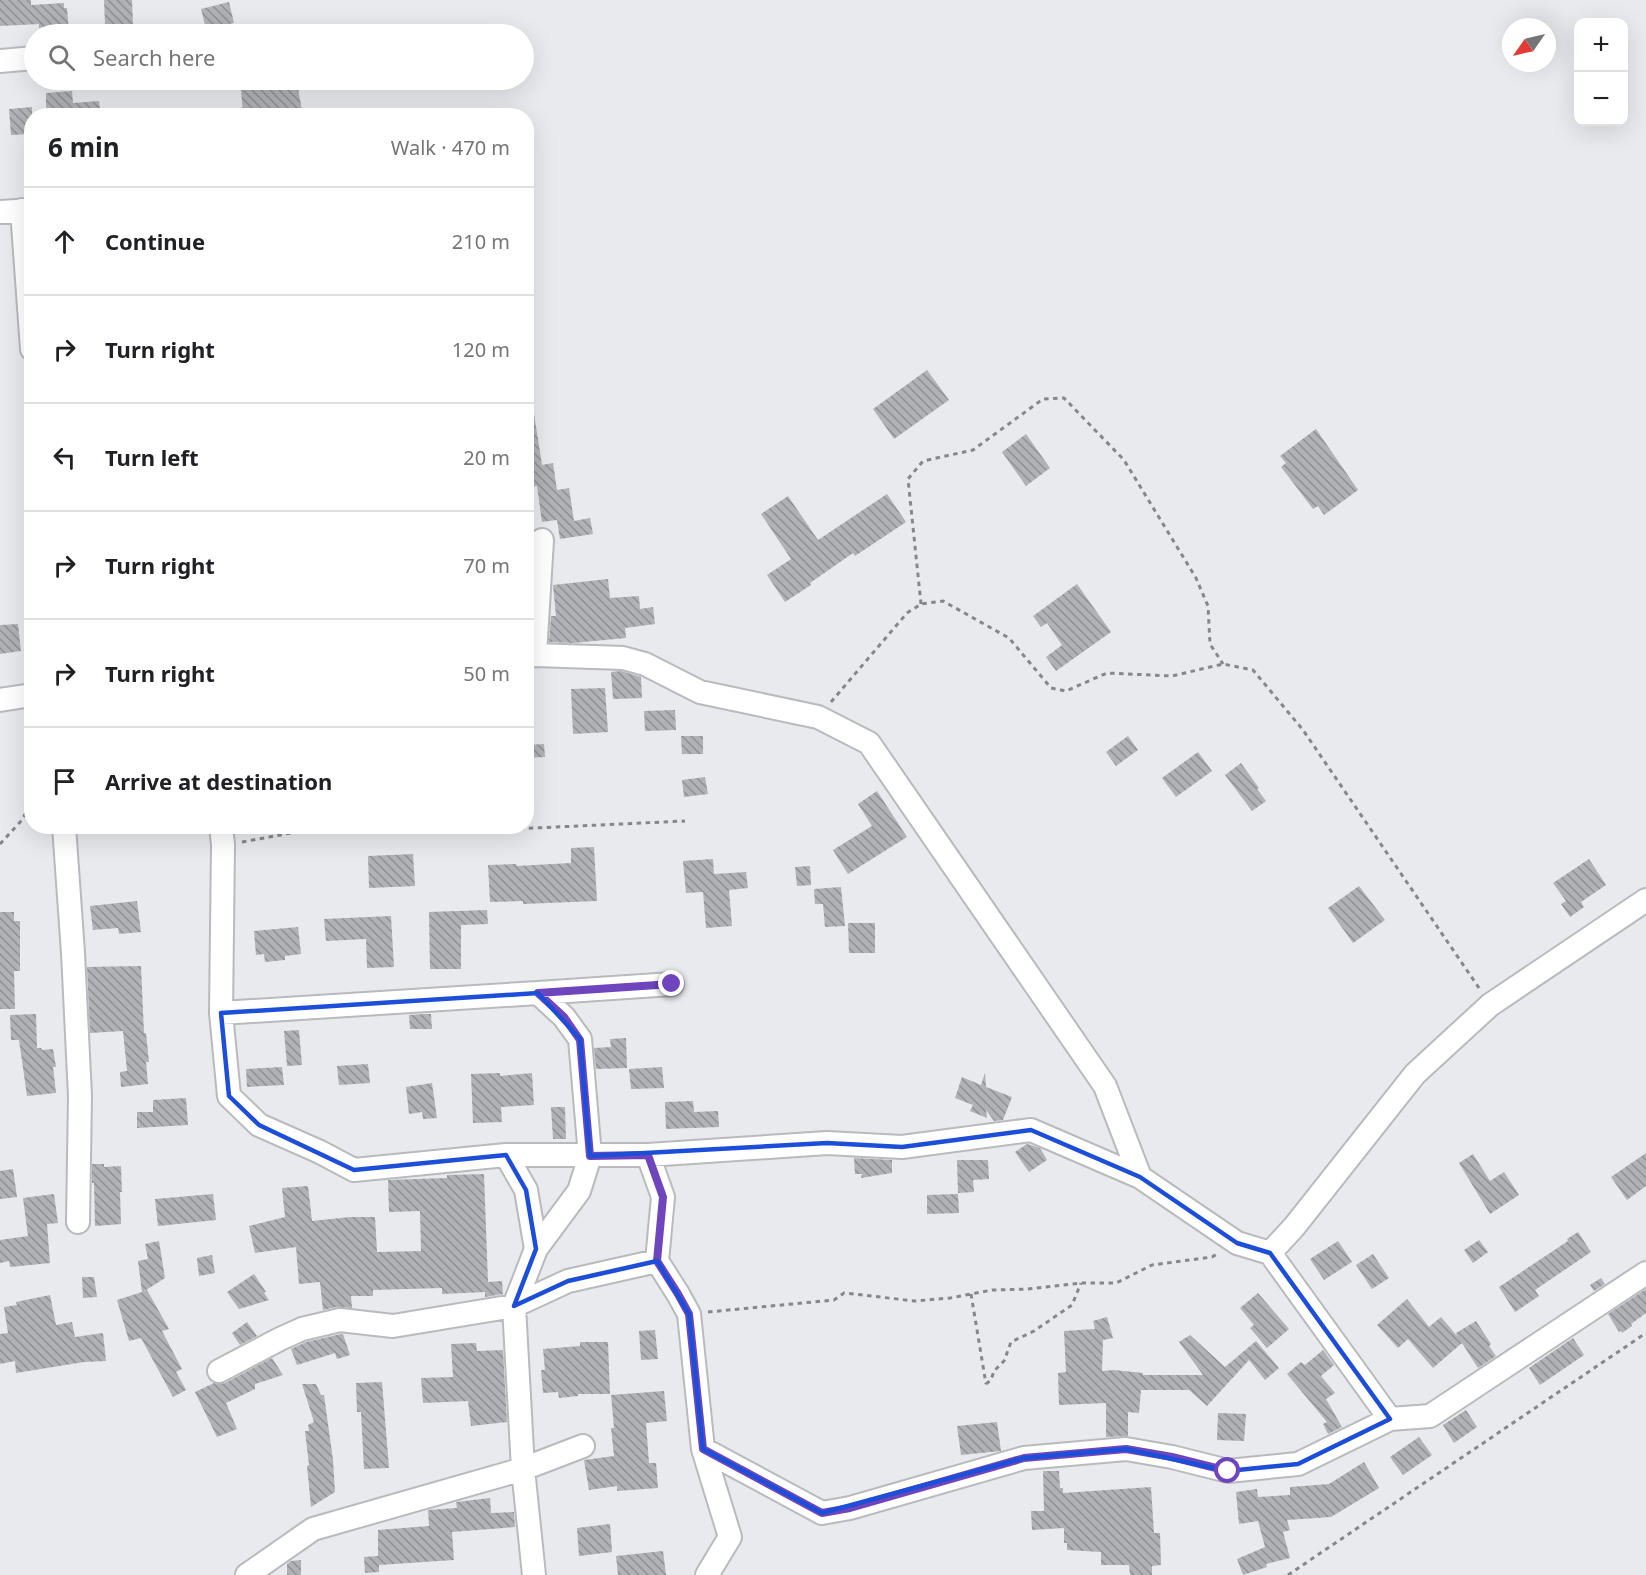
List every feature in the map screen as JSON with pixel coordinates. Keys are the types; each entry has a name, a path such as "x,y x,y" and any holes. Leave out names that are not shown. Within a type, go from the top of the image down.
{"street":[{"path":"0,61 24,59"},
{"path":"18,210 24,270"},
{"path":"534,624 542,540"},
{"path":"534,656 623,658 645,664 700,692 818,717 869,743 1105,1086 1140,1177"},
{"path":"0,700 24,696"},
{"path":"64,834 80,1096 78,1222"},
{"path":"222,836 221,1013 230,1096 259,1125 354,1170 506,1155 648,1155 827,1143 902,1147 1031,1130 1140,1177 1237,1243 1270,1253 1390,1419"},
{"path":"1270,1253 1294,1227 1415,1074 1490,1005 1646,900"},
{"path":"221,1013 672,984"},
{"path":"534,1575 523,1469 514,1306 536,1249 579,1191 590,1156 580,1040 564,1017 538,993"},
{"path":"506,1155 526,1190 536,1249"},
{"path":"648,1155 663,1197 657,1261 689,1314 703,1449 730,1537 707,1575"},
{"path":"219,1371 302,1329 340,1320 393,1326 514,1306 568,1281 657,1261"},
{"path":"703,1449 822,1513 850,1508 1024,1458 1126,1449 1172,1457 1228,1471 1298,1464 1390,1419 1430,1416 1646,1272"},
{"path":"247,1575 313,1529 523,1469 583,1446"}],"path":[{"path":"921,604 908,479 923,461 973,450 1043,399 1064,398 1124,460 1190,568 1208,606 1210,644 1223,664"},
{"path":"818,717 907,613 921,604 943,601 1009,638 1051,688 1066,691 1107,673 1172,676 1223,664 1252,670 1304,730 1490,1005"},
{"path":"0,844 24,816"},
{"path":"534,826 685,821"},
{"path":"222,836 245,834"},
{"path":"689,1314 834,1300 843,1293 915,1301 950,1298 992,1290 1028,1289 1081,1283 1116,1283 1152,1264 1212,1257 1237,1243"},
{"path":"971,1294 986,1384 1004,1361 1011,1342 1034,1331 1072,1305 1081,1283"},
{"path":"1288,1575 1646,1333"}],"highlighted area":[{"path":"538,993 580,1039 590,1156 827,1143 902,1147 1031,1130 1140,1177 1237,1243 1270,1253 1390,1419 1298,1464 1228,1471 1126,1449 1024,1458 822,1513 703,1449 689,1314 657,1261 568,1281 514,1306 536,1249 526,1190 506,1155 354,1170 259,1125 229,1096 221,1013"}],"building":[{"path":"0,0 31,0 31,5 64,3 64,8 67,8 68,24 0,26"},
{"path":"104,0 132,0 133,24 105,24"},
{"path":"229,2 234,23 205,24 201,9"},
{"path":"241,90 298,90 302,108 243,108"},
{"path":"72,91 73,103 99,101 100,108 46,108 46,93"},
{"path":"32,107 24,108 24,134 11,135 9,109"},
{"path":"927,370 949,400 894,439 873,409"},
{"path":"534,414 542,465 553,463 557,490 569,488 574,521 590,518 593,534 560,539 557,520 542,522 537,486 534,487"},
{"path":"1316,429 1358,490 1324,515 1318,506 1313,509 1281,467 1286,463 1280,456"},
{"path":"1026,434 1050,468 1026,486 1002,452"},
{"path":"887,494 906,522 855,556 853,553 785,602 767,575 791,559 761,514 788,496 818,540"},
{"path":"608,579 610,598 639,596 640,609 653,607 655,624 625,628 626,638 573,643 549,642 551,616 556,616 553,585"},
{"path":"1077,584 1111,632 1056,671 1046,657 1062,645 1047,623 1041,627 1033,616"},
{"path":"18,624 21,651 0,654 0,625"},
{"path":"621,671 641,677 642,698 613,699 611,672"},
{"path":"605,688 608,732 573,734 571,689"},
{"path":"675,710 676,730 645,731 644,711"},
{"path":"681,736 703,736 703,754 682,754"},
{"path":"1128,736 1138,750 1116,766 1106,752"},
{"path":"544,744 545,757 534,758 534,745"},
{"path":"1198,752 1212,771 1176,797 1162,778"},
{"path":"1241,763 1266,801 1252,811 1225,775"},
{"path":"705,777 708,794 684,797 682,780"},
{"path":"877,791 907,837 848,874 833,850 872,826 858,804"},
{"path":"594,847 597,901 523,904 523,901 490,902 488,865 571,863 571,848"},
{"path":"413,854 415,886 369,888 368,856"},
{"path":"713,859 714,874 746,872 748,888 729,890 732,926 706,928 703,892 686,893 683,861"},
{"path":"1589,859 1606,885 1581,902 1584,907 1570,917 1561,904 1566,901 1553,883"},
{"path":"810,866 811,885 797,886 795,867"},
{"path":"1359,886 1385,920 1353,943 1328,908"},
{"path":"841,887 845,926 825,927 823,904 815,904 814,889"},
{"path":"137,901 141,932 119,934 118,928 93,930 90,906"},
{"path":"487,910 488,924 461,925 461,969 430,969 429,912"},
{"path":"0,912 14,912 14,921 20,921 20,971 14,971 15,1009 0,1009"},
{"path":"391,916 394,967 367,968 366,939 326,941 324,919"},
{"path":"848,923 875,923 875,953 849,953"},
{"path":"298,927 301,954 285,956 285,960 265,962 264,954 256,955 254,931"},
{"path":"141,966 144,1033 146,1033 149,1062 146,1062 148,1084 121,1087 120,1072 127,1071 123,1031 90,1033 87,967"},
{"path":"36,1014 37,1048 53,1049 56,1093 27,1096 19,1040 11,1040 10,1015"},
{"path":"431,1014 432,1029 410,1029 409,1015"},
{"path":"299,1030 302,1065 287,1066 284,1031"},
{"path":"626,1038 627,1068 596,1069 594,1048 611,1047 610,1039"},
{"path":"368,1064 370,1083 339,1085 337,1066"},
{"path":"282,1067 284,1085 247,1087 246,1069"},
{"path":"662,1067 664,1088 631,1089 629,1069"},
{"path":"500,1073 500,1076 532,1073 534,1105 501,1107 502,1122 473,1123 471,1074"},
{"path":"985,1073 986,1087 1012,1097 1003,1120 994,1121 986,1110 987,1118 970,1111 973,1105 955,1098 962,1077 981,1085"},
{"path":"432,1083 437,1118 423,1119 422,1112 409,1114 406,1087"},
{"path":"186,1098 188,1125 137,1128 137,1112 153,1112 153,1100"},
{"path":"693,1101 694,1112 718,1111 719,1127 666,1129 665,1102"},
{"path":"551,1107 565,1107 566,1139 553,1139"},
{"path":"1027,1144 1040,1148 1047,1160 1029,1172 1015,1152"},
{"path":"1646,1153 1646,1186 1627,1200 1611,1177"},
{"path":"1473,1154 1490,1181 1504,1172 1519,1195 1490,1214 1459,1163"},
{"path":"854,1158 892,1160 892,1173 861,1178 862,1174 855,1174"},
{"path":"957,1160 988,1160 989,1179 973,1180 974,1192 958,1193"},
{"path":"92,1164 104,1164 104,1167 121,1166 121,1224 95,1226"},
{"path":"13,1169 17,1197 0,1199 0,1171"},
{"path":"484,1174 488,1282 502,1281 503,1294 485,1297 485,1292 442,1294 442,1288 373,1290 373,1296 351,1296 352,1308 337,1307 323,1310 320,1282 299,1284 296,1247 255,1253 249,1226 285,1217 282,1188 308,1186 312,1221 375,1217 377,1252 421,1251 420,1211 389,1212 388,1180"},
{"path":"54,1194 58,1223 47,1224 50,1263 10,1267 9,1261 0,1263 0,1240 28,1236 23,1198"},
{"path":"213,1194 216,1220 158,1226 155,1199"},
{"path":"958,1194 959,1213 927,1214 927,1195"},
{"path":"1578,1232 1591,1252 1535,1290 1539,1296 1515,1312 1499,1287"},
{"path":"1479,1240 1488,1252 1473,1263 1464,1250"},
{"path":"159,1241 165,1278 143,1292 147,1290 169,1329 162,1331 182,1369 176,1372 186,1390 173,1397 141,1338 129,1341 117,1300 142,1292 138,1261 148,1259 145,1244"},
{"path":"1338,1241 1352,1262 1324,1280 1310,1259"},
{"path":"1373,1254 1389,1278 1372,1289 1356,1265"},
{"path":"212,1255 215,1273 199,1276 197,1258"},
{"path":"254,1274 269,1300 239,1309 227,1292"},
{"path":"82,1277 94,1277 97,1297 83,1298"},
{"path":"1601,1278 1605,1284 1594,1291 1590,1285"},
{"path":"1646,1289 1646,1313 1631,1324 1632,1326 1622,1333 1619,1332 1608,1314"},
{"path":"1258,1293 1289,1329 1267,1348 1250,1328 1254,1325 1240,1308"},
{"path":"50,1295 56,1325 72,1322 75,1337 103,1333 106,1361 84,1362 16,1373 15,1361 0,1364 0,1334 8,1333 4,1307 17,1305 16,1302"},
{"path":"1407,1299 1429,1327 1441,1317 1457,1336 1456,1333 1476,1321 1496,1356 1478,1368 1462,1343 1433,1368 1408,1339 1398,1348 1377,1325"},
{"path":"1107,1317 1113,1338 1103,1340 1102,1371 1114,1370 1143,1373 1143,1375 1203,1375 1179,1342 1190,1335 1225,1367 1256,1341 1279,1368 1265,1380 1249,1360 1207,1406 1189,1390 1141,1390 1139,1413 1128,1412 1128,1436 1106,1437 1106,1403 1059,1405 1058,1373 1066,1372 1064,1331 1095,1329 1093,1321"},
{"path":"247,1322 257,1336 240,1345 232,1333"},
{"path":"655,1330 658,1359 641,1360 639,1331"},
{"path":"343,1334 350,1355 337,1359 335,1353 297,1365 291,1349 306,1342"},
{"path":"1573,1338 1584,1355 1540,1385 1529,1368"},
{"path":"580,1342 608,1342 610,1394 578,1394 578,1396 559,1398 558,1392 543,1393 541,1370 545,1370 543,1349 580,1346"},
{"path":"476,1343 477,1351 503,1350 507,1422 471,1426 468,1401 423,1403 421,1378 453,1377 451,1344"},
{"path":"1323,1350 1334,1365 1321,1376 1335,1393 1326,1399 1342,1427 1328,1434 1323,1424 1327,1422 1287,1374 1301,1362 1305,1365"},
{"path":"272,1358 283,1375 255,1384 255,1389 226,1403 237,1429 217,1437 195,1392 214,1383 225,1383"},
{"path":"382,1382 389,1468 364,1469 361,1412 357,1412 356,1383"},
{"path":"302,1384 316,1384 321,1395 324,1395 333,1460 335,1492 311,1507 305,1431 309,1431 308,1425 314,1422"},
{"path":"664,1391 667,1421 646,1423 649,1463 656,1463 658,1488 617,1491 617,1486 589,1490 584,1460 614,1456 611,1395"},
{"path":"1466,1410 1477,1427 1454,1443 1443,1425"},
{"path":"1218,1413 1246,1414 1244,1441 1217,1440"},
{"path":"997,1422 1001,1451 961,1455 957,1426"},
{"path":"1419,1437 1432,1455 1403,1475 1390,1457"},
{"path":"1364,1462 1379,1488 1331,1517 1287,1520 1290,1530 1283,1532 1290,1558 1266,1564 1267,1567 1243,1575 1237,1559 1265,1547 1258,1521 1239,1524 1236,1492 1257,1489 1258,1497 1290,1495 1290,1487 1329,1484"},
{"path":"1043,1471 1059,1471 1060,1488 1063,1488 1063,1493 1151,1487 1154,1533 1160,1533 1161,1565 1152,1566 1152,1575 1130,1575 1129,1565 1101,1565 1101,1552 1067,1550 1067,1543 1064,1543 1064,1528 1032,1530 1031,1511 1044,1511"},
{"path":"490,1498 491,1513 514,1512 515,1527 452,1532 454,1560 379,1565 379,1572 365,1573 364,1557 378,1556 378,1530 429,1526 428,1510 457,1508 456,1502"},
{"path":"610,1524 612,1552 579,1556 577,1528"},
{"path":"663,1551 666,1575 618,1575 616,1556"},
{"path":"301,1560 301,1575 287,1575 287,1564"}],"route":[{"path":"672,984 538,993 564,1017 580,1040 590,1156 648,1155 663,1197 657,1261 689,1314 703,1449 822,1513 850,1508 1024,1458 1126,1449 1172,1457 1228,1471"}]}
